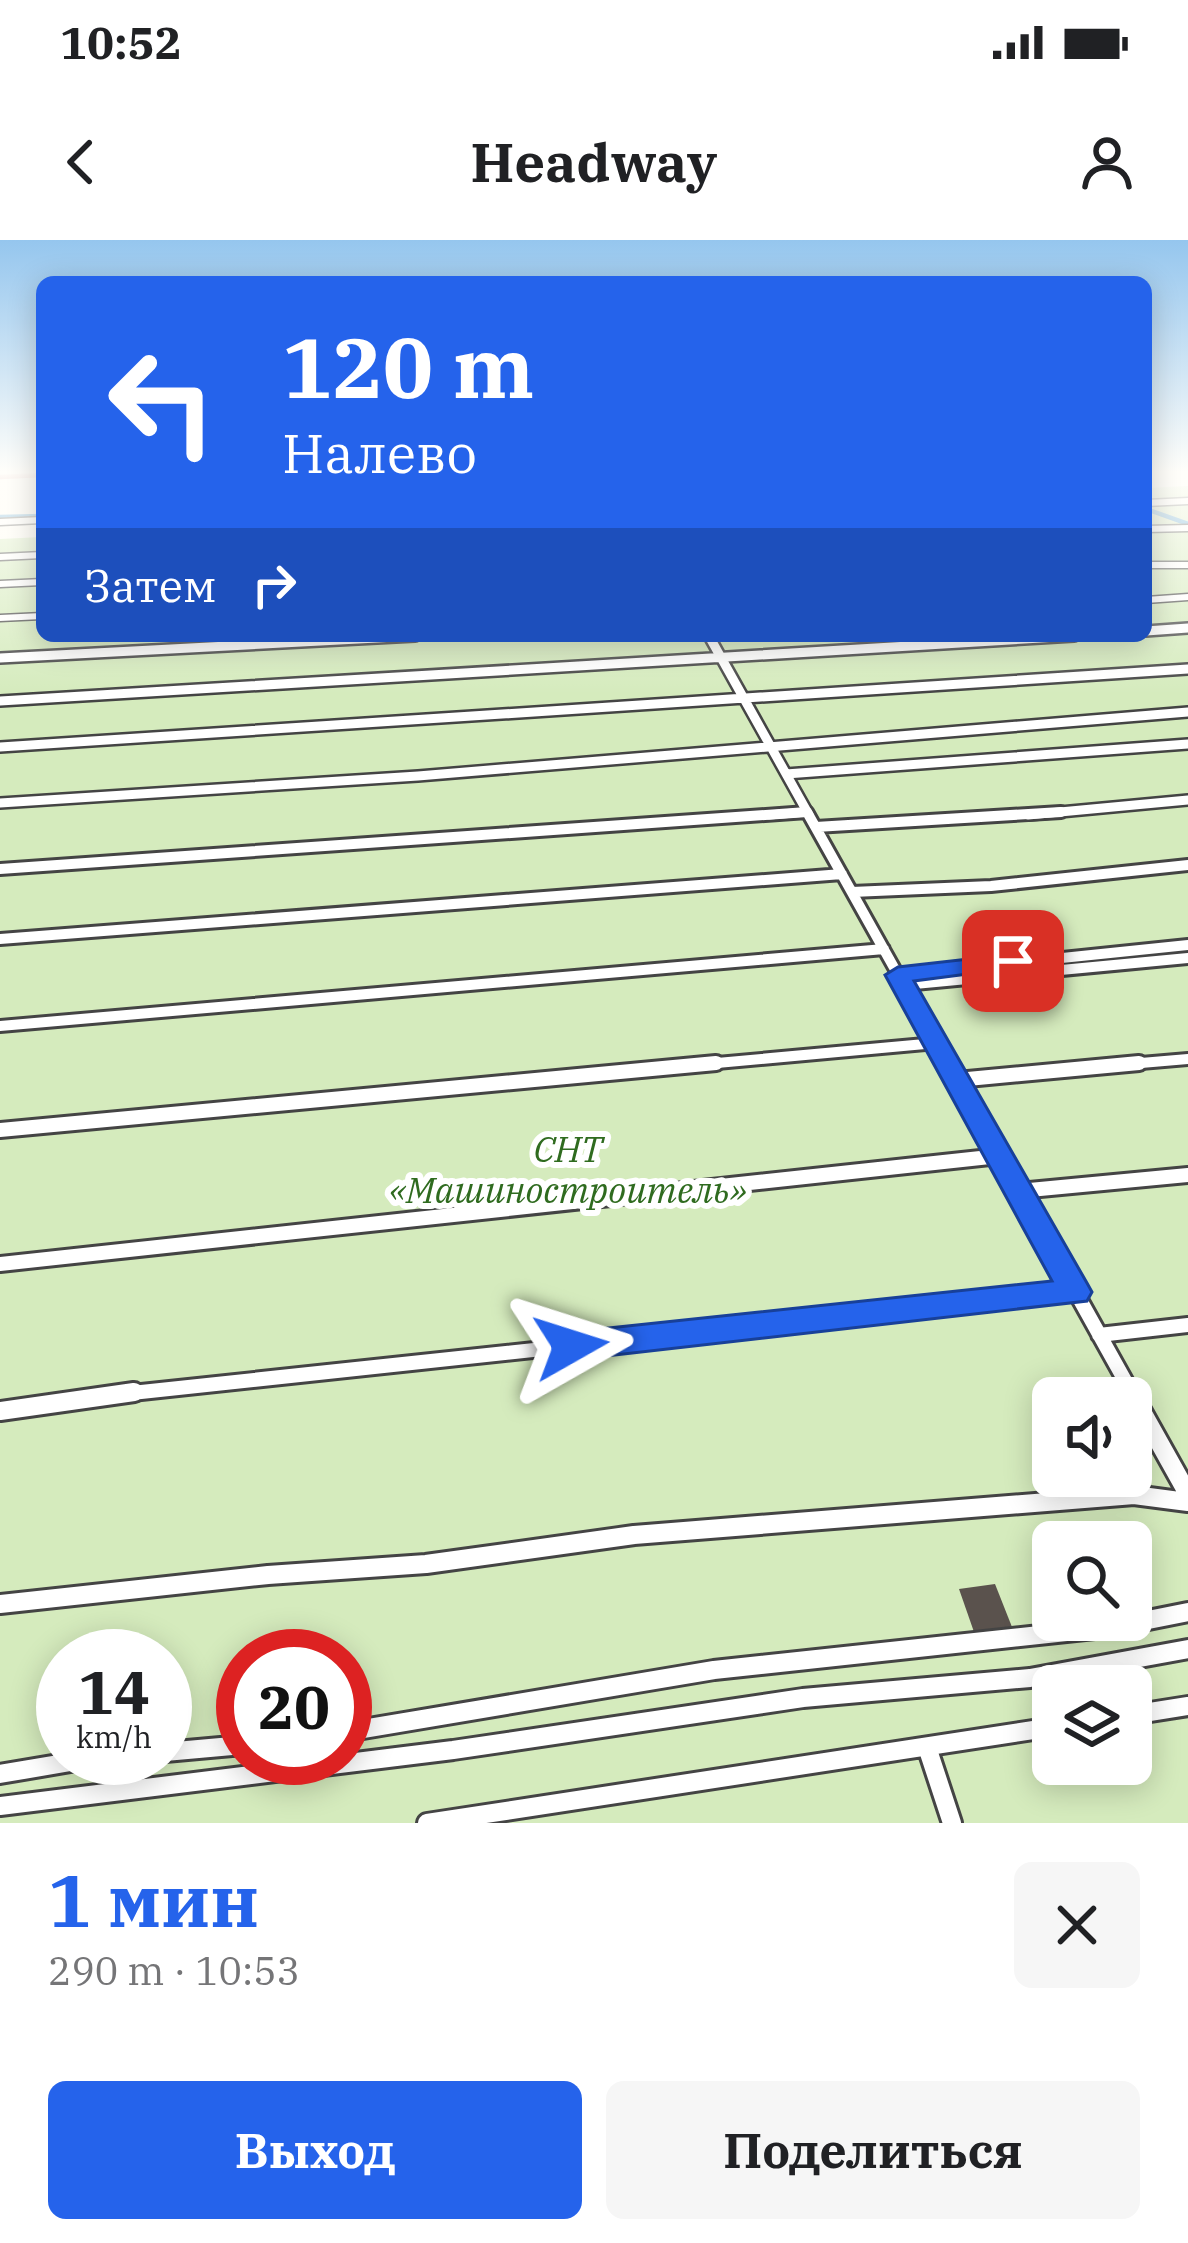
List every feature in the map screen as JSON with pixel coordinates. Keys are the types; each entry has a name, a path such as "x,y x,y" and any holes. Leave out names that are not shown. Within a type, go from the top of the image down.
{"lane":[{"path":"0,557 36,555"},
{"path":"1152,565 1188,565"},
{"path":"0,584 36,581"},
{"path":"1152,600 1188,597"},
{"path":"0,618 36,616"},
{"path":"1152,631 1188,628"},
{"path":"0,658 302,642"},
{"path":"712,642 1188,1498"},
{"path":"0,701 982,642"},
{"path":"0,747 1188,669"},
{"path":"0,803 358,781 1188,712"},
{"path":"786,774 1188,744"},
{"path":"816,827 1188,800"},
{"path":"0,869 807,812"},
{"path":"852,892 1028,883 1188,865"},
{"path":"0,938 842,874"},
{"path":"901,980 1188,945"},
{"path":"0,1026 884,949"},
{"path":"901,980 1188,958"},
{"path":"0,1130 936,1042"},
{"path":"957,1080 1188,1059"},
{"path":"0,1264 999,1156"},
{"path":"1019,1191 1188,1175"},
{"path":"0,1411 178,1386 1075,1292"},
{"path":"1099,1335 1188,1324"},
{"path":"0,1604 268,1575 426,1564 528,1547 741,1526 1134,1495 1188,1498"},
{"path":"372,1727 714,1670 1113,1627 1188,1612"},
{"path":"0,1806 453,1750 803,1698 1030,1678 1188,1649"},
{"path":"1152,1712 1188,1706"},
{"path":"428,1823 542,1814 1032,1730"},
{"path":"927,1747 952,1823"},
{"path":"0,1774 36,1768"}],"green space":[{"name":"СНТ «Машиностроитель»","path":"0,547 36,547 36,642 1152,642 1152,547 1188,547 1188,1823 0,1823"}],"building":[{"path":"995,1584 1012,1627 974,1632 959,1589"}],"route":[{"path":"571,1346 1075,1292 898,975 1013,961"}]}
